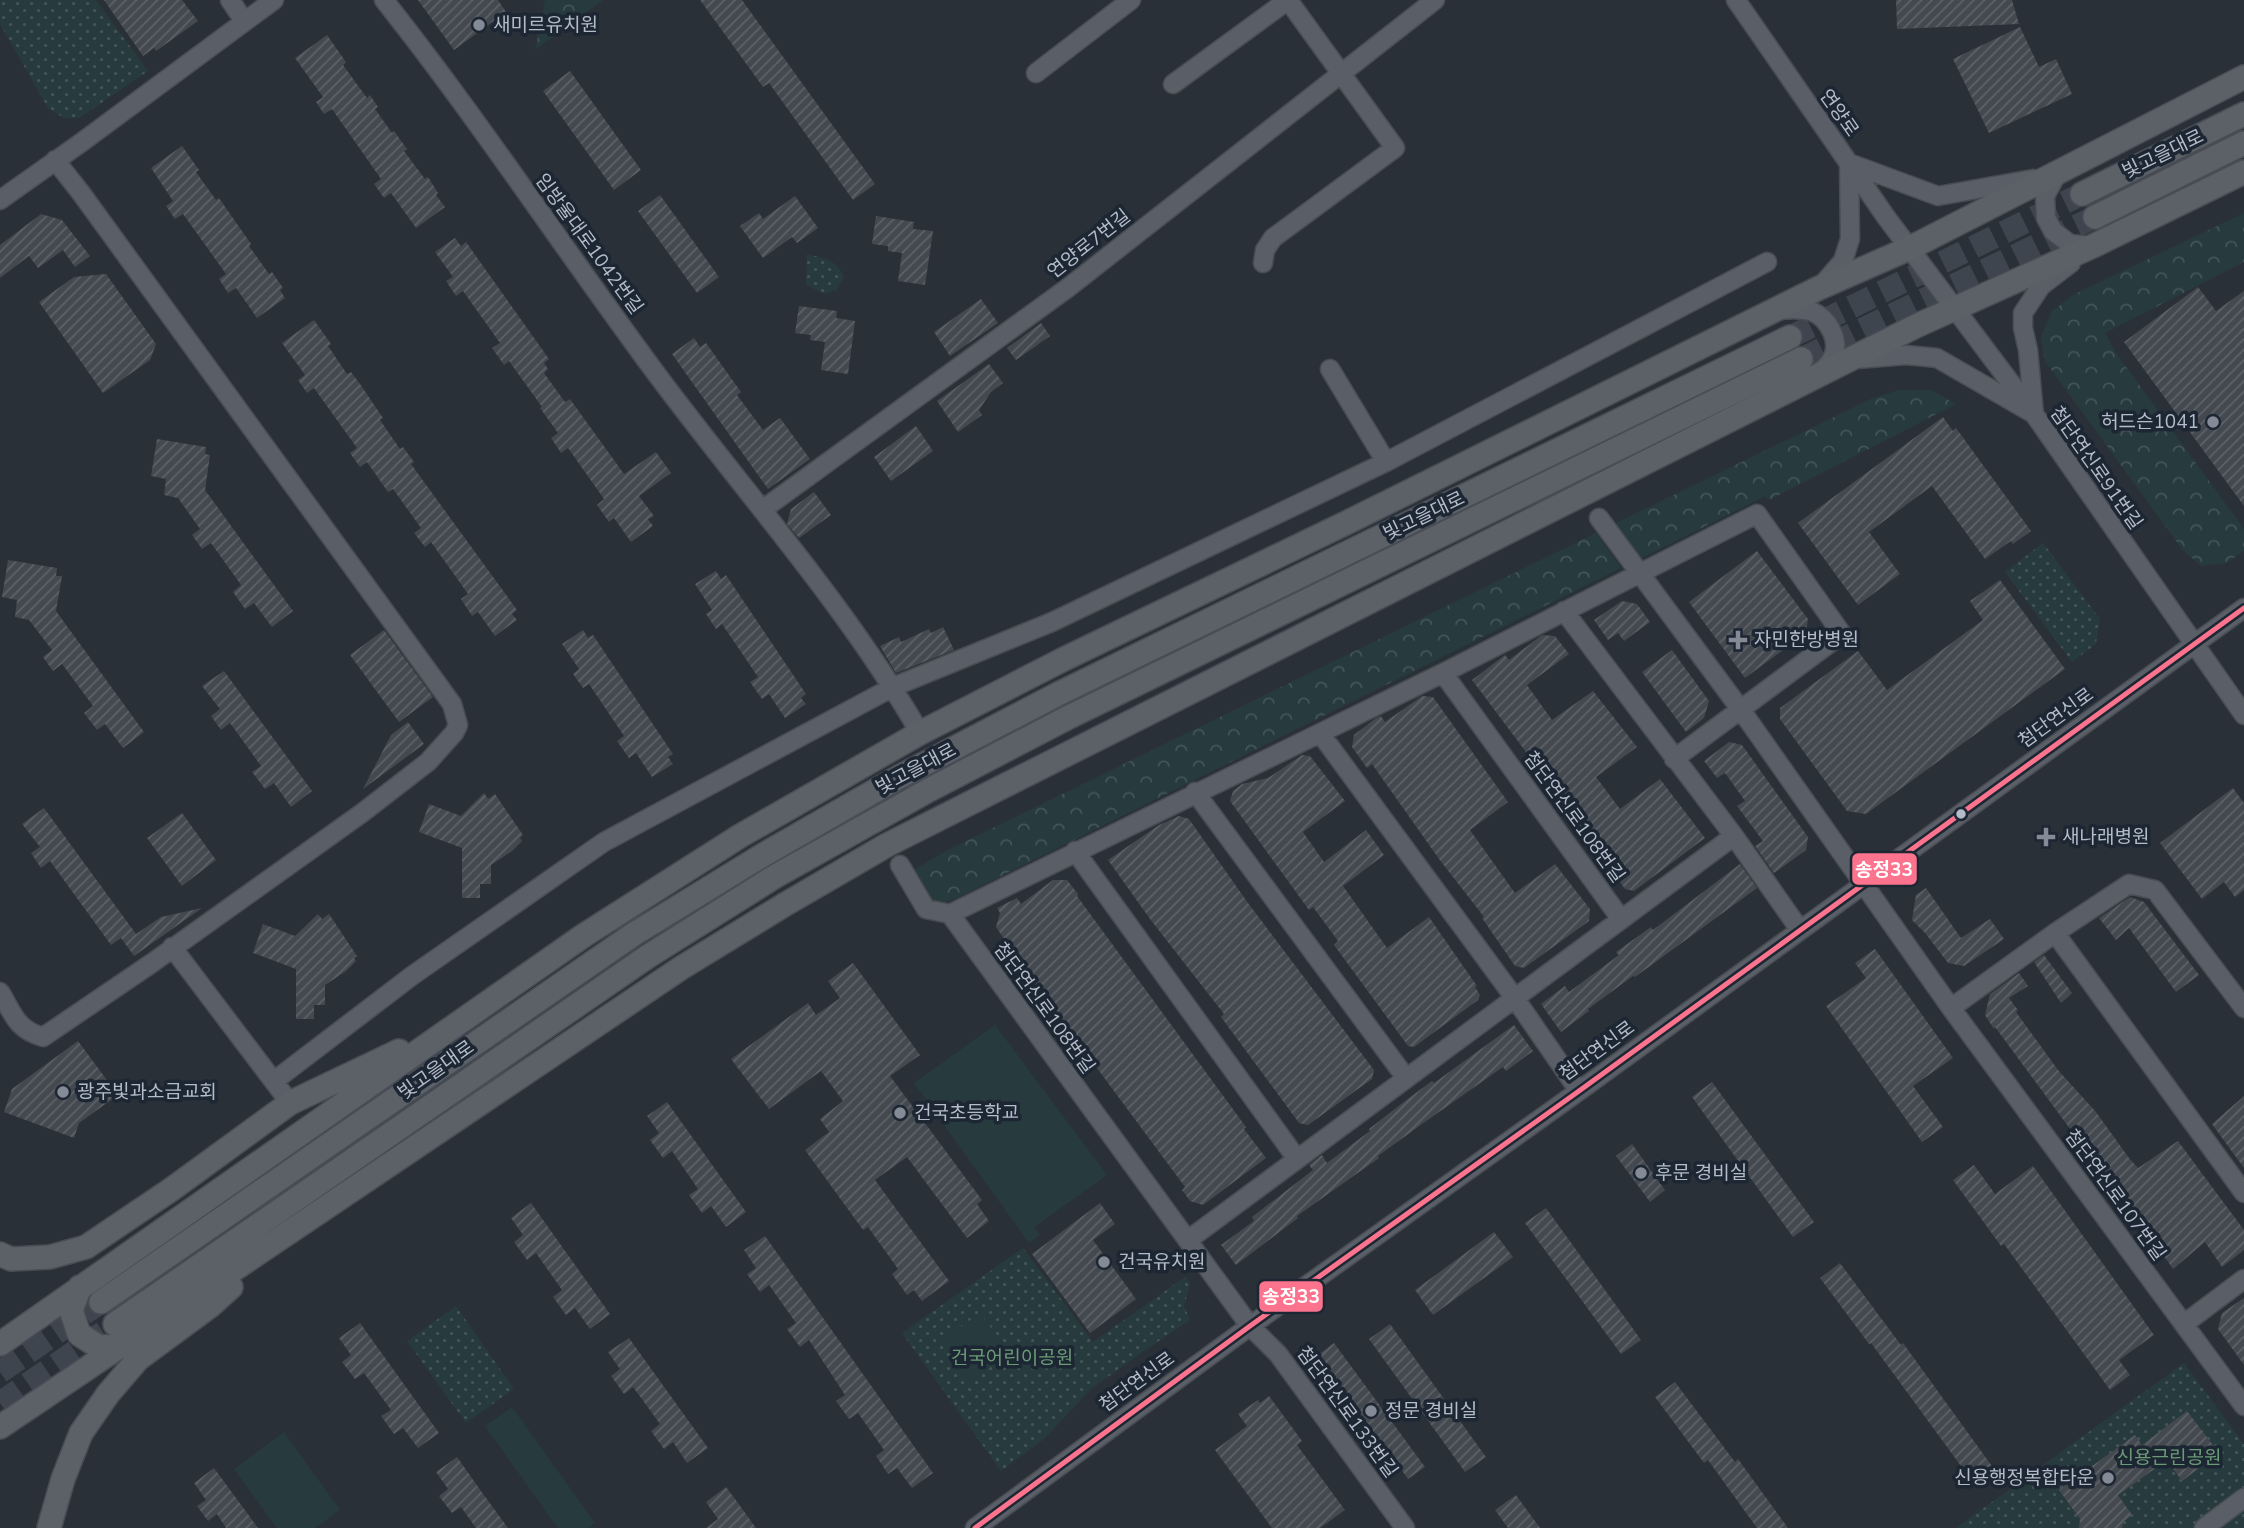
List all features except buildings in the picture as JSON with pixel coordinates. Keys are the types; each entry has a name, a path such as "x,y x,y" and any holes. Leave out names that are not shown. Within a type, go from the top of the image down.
{"main road":[{"path":"0,1344 583,936 740,836 920,733 1064,659 1772,311 1910,248 2244,77"},
{"name":"빛고을대로","path":"2082,194 2244,114"},
{"name":"빛고을대로","path":"2095,217 2244,143"},
{"path":"0,1427 681,968 887,845 1954,308 2093,246 2244,172"},
{"name":"빛고을대로","path":"101,1302 634,934 899,776 1058,694 1790,337"},
{"name":"빛고을대로","path":"115,1324 647,957 786,871 929,790 1069,717 1801,359"},
{"path":"0,1254 11,1259 50,1257 86,1247 172,1189 290,1103 459,1023"},
{"path":"198,1204 251,1130"},
{"path":"49,1528 81,1433 108,1394 138,1359 210,1306 307,1220"},
{"path":"80,1287 71,1310 79,1334 99,1347 122,1346"}],"street":[{"path":"230,0 244,21"},
{"path":"0,200 274,0"},
{"name":"임방울대로1042번길","path":"384,0 442,74 658,376 845,617 893,687 920,733"},
{"path":"1036,73 1130,0"},
{"path":"1173,84 1288,0 1395,148 1273,238 1265,250 1263,263"},
{"name":"연양로7번길","path":"762,510 1069,287 1435,0"},
{"name":"연양로","path":"1736,0 1910,248"},
{"path":"0,992 20,1025 26,1031 43,1037 362,813 428,762 454,733 457,725 452,704 82,193 55,160"},
{"path":"1819,288 1843,261 1850,239 1849,163 1938,196 2057,174"},
{"path":"2057,174 2045,196 2046,218 2053,231 2070,244 2093,246"},
{"path":"2034,414 2023,313 2041,286 2093,246"},
{"name":"첨단연신로91번길","path":"1910,248 2034,414 2244,715"},
{"path":"274,1081 413,975 604,842 893,687 1052,622 1386,462 1767,262"},
{"path":"1772,311 1810,311 1823,318 1831,328 1835,341 1834,354 1826,367 1812,379"},
{"path":"1852,359 1907,355 1937,358 2034,414"},
{"path":"1330,369 1386,462"},
{"path":"900,865 926,909 950,914 1443,673 1757,514 1842,634 1674,759"},
{"path":"1599,518 1741,710 1863,884"},
{"name":"첨단연신로","path":"975,1528 1250,1326 2244,608"},
{"path":"1564,611 1734,836 1800,930"},
{"name":"첨단연신로108번길","path":"1443,673 1621,919"},
{"path":"1320,733 1579,1090"},
{"path":"1195,792 1406,1078"},
{"path":"1188,1240 1734,836"},
{"path":"1075,851 1297,1159"},
{"name":"첨단연신로107번길","path":"1863,884 2244,1406"},
{"path":"1951,1008 2129,884 2155,890 2244,1008"},
{"name":"첨단연신로108번길","path":"950,914 1250,1326"},
{"path":"2055,933 2244,1193"},
{"path":"172,947 290,1103"},
{"path":"2184,1324 2244,1279"},
{"name":"첨단연신로133번길","path":"1250,1326 1278,1354 1405,1528"},
{"path":"2204,1528 2244,1498"}],"green space":[{"path":"0,0 96,0 148,71 79,118 64,118 48,108 0,24"},
{"path":"545,0 603,0 535,50"},
{"path":"2244,213 2244,262 2105,333 2116,353 2244,529 2244,551 2226,563 2201,566 2182,549 2045,361 2041,337 2052,311 2075,294"},
{"path":"807,254 834,263 838,267 844,277 837,289 825,294 806,285"},
{"path":"1899,390 1931,390 1956,404 1769,500 1765,496 1638,560 1614,524 1871,399"},
{"path":"1596,533 1621,568 957,898 940,904 929,899 910,872 948,850"},
{"path":"2043,543 2100,619 2096,644 2072,662 2005,572"},
{"path":"995,1025 1107,1175 1034,1227 1040,1235 1029,1243 914,1083"},
{"name":"건국어린이공원","path":"1023,1248 1093,1342 1185,1277 1190,1284 1184,1306 1190,1320 1091,1389 1044,1439 1001,1471 902,1333"},
{"path":"456,1306 514,1389 466,1423 407,1341"},
{"path":"980,1313 1010,1353 970,1382 941,1341"},
{"name":"신용근린공원","path":"2184,1363 2244,1444 2244,1528 1956,1528"},
{"path":"512,1407 595,1523 588,1528 558,1528 485,1426"},
{"path":"284,1432 340,1510 315,1528 277,1528 234,1469"}],"tunnel":[{"path":"1790,337 2082,194"},
{"path":"1801,359 2095,217"},
{"path":"0,1372 101,1302"},
{"path":"0,1403 115,1324"}],"transit line":[{"name":"송정33","path":"975,1528 1250,1326 1579,1091 2244,608"}],"place":[{"name":"새미르유치원","path":"479,25"},
{"name":"허드슨1041","path":"2213,422"},
{"name":"자민한방병원","path":"1738,640"},
{"name":"새나래병원","path":"2046,837"},
{"name":"광주빛과소금교회","path":"63,1092"},
{"name":"건국초등학교","path":"900,1113"},
{"name":"후문 경비실","path":"1641,1173"},
{"name":"건국유치원","path":"1104,1262"},
{"name":"정문 경비실","path":"1371,1411"},
{"name":"신용행정복합타운","path":"2108,1478"}]}
